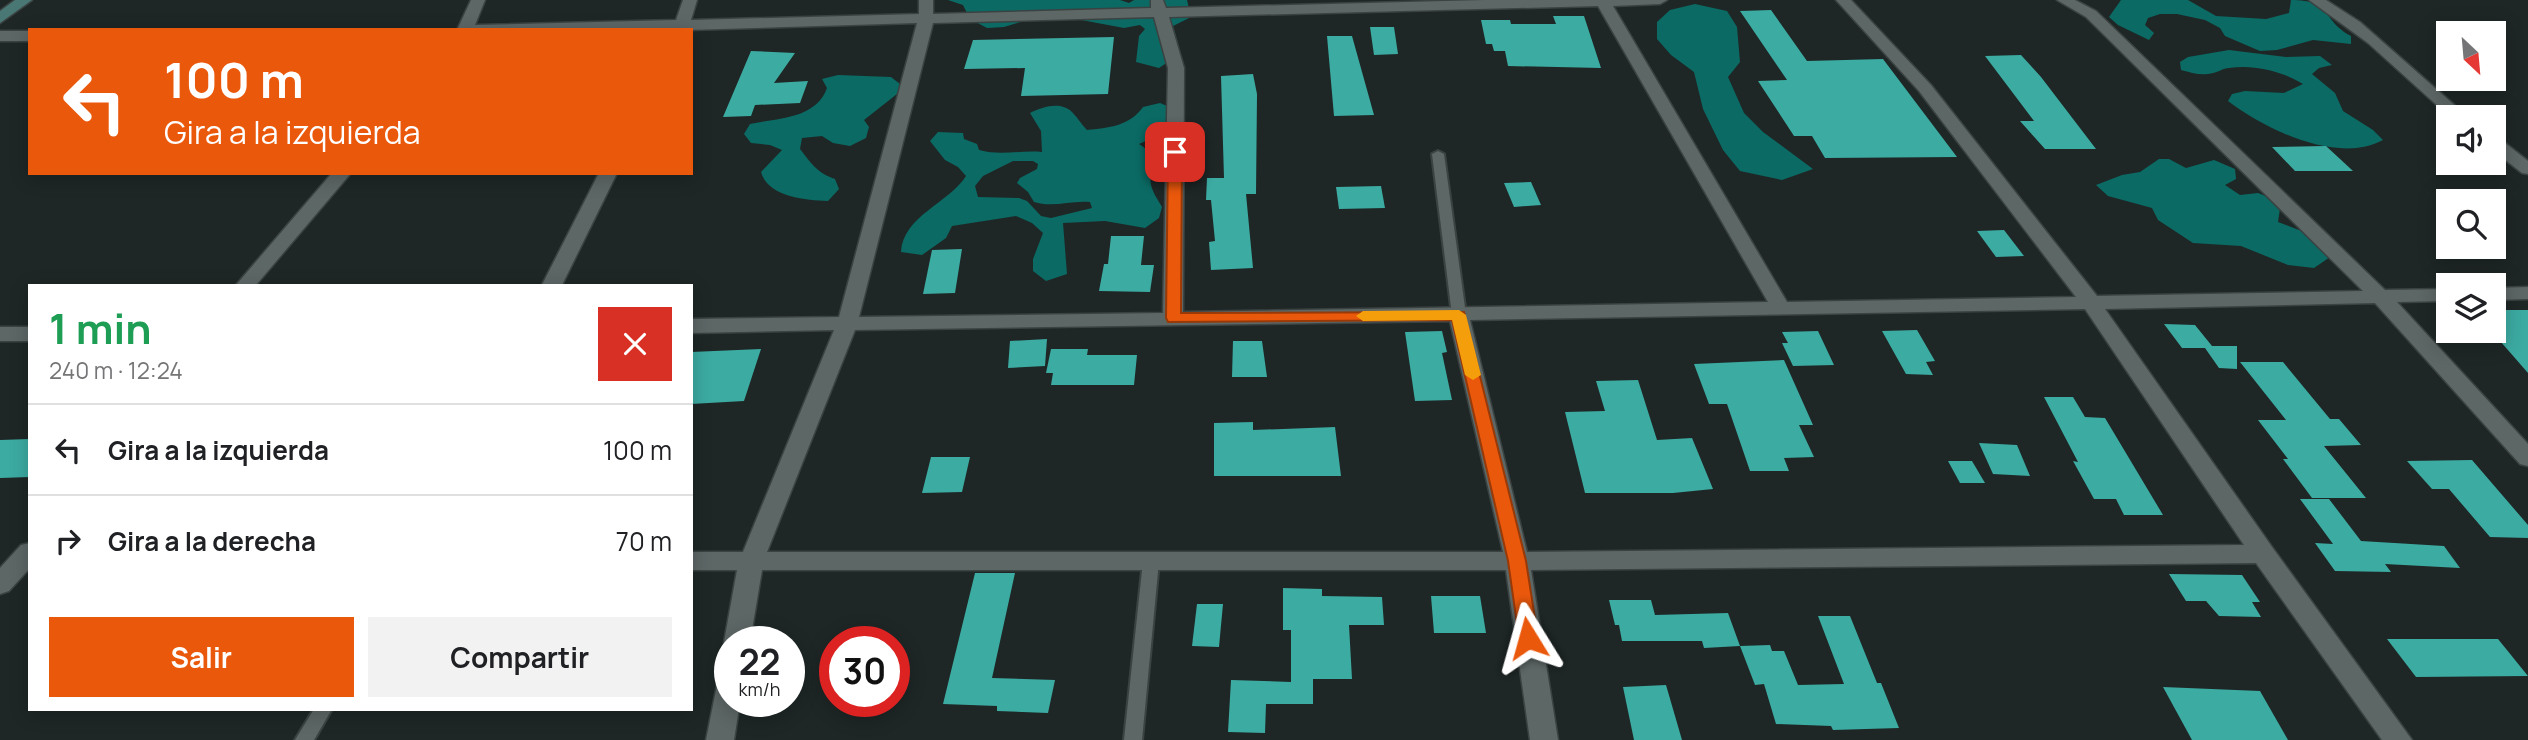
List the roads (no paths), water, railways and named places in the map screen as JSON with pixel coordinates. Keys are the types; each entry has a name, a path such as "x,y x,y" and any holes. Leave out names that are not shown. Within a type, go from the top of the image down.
{"street":[{"path":"0,18 25,0"},
{"path":"466,28 478,0"},
{"path":"682,27 690,0"},
{"path":"612,28 682,27 926,9 1660,0"},
{"path":"1843,0 1925,88 2090,301 2263,554 2398,740"},
{"path":"2064,0 2091,14 2381,297 2528,457"},
{"path":"2316,0 2374,38 2427,92 2444,105"},
{"path":"1602,1 1782,310"},
{"path":"1158,7 1176,68 1173,318"},
{"path":"740,626 751,561 847,324 926,9"},
{"path":"0,36 28,36"},
{"path":"2506,152 2528,169"},
{"path":"247,284 340,175"},
{"path":"552,284 607,175"},
{"path":"2506,294 2528,293"},
{"path":"693,326 1782,310 2090,301 2436,295"},
{"path":"1459,315 1517,561 1544,740"},
{"path":"0,334 28,334"},
{"path":"693,561 1517,561 2263,554"},
{"path":"0,558 28,556"},
{"path":"0,584 28,556"},
{"path":"720,740 724,717"}],"lane":[{"path":"1438,154 1459,315"},
{"path":"1133,740 1151,561"},
{"path":"304,740 322,711"}]}
